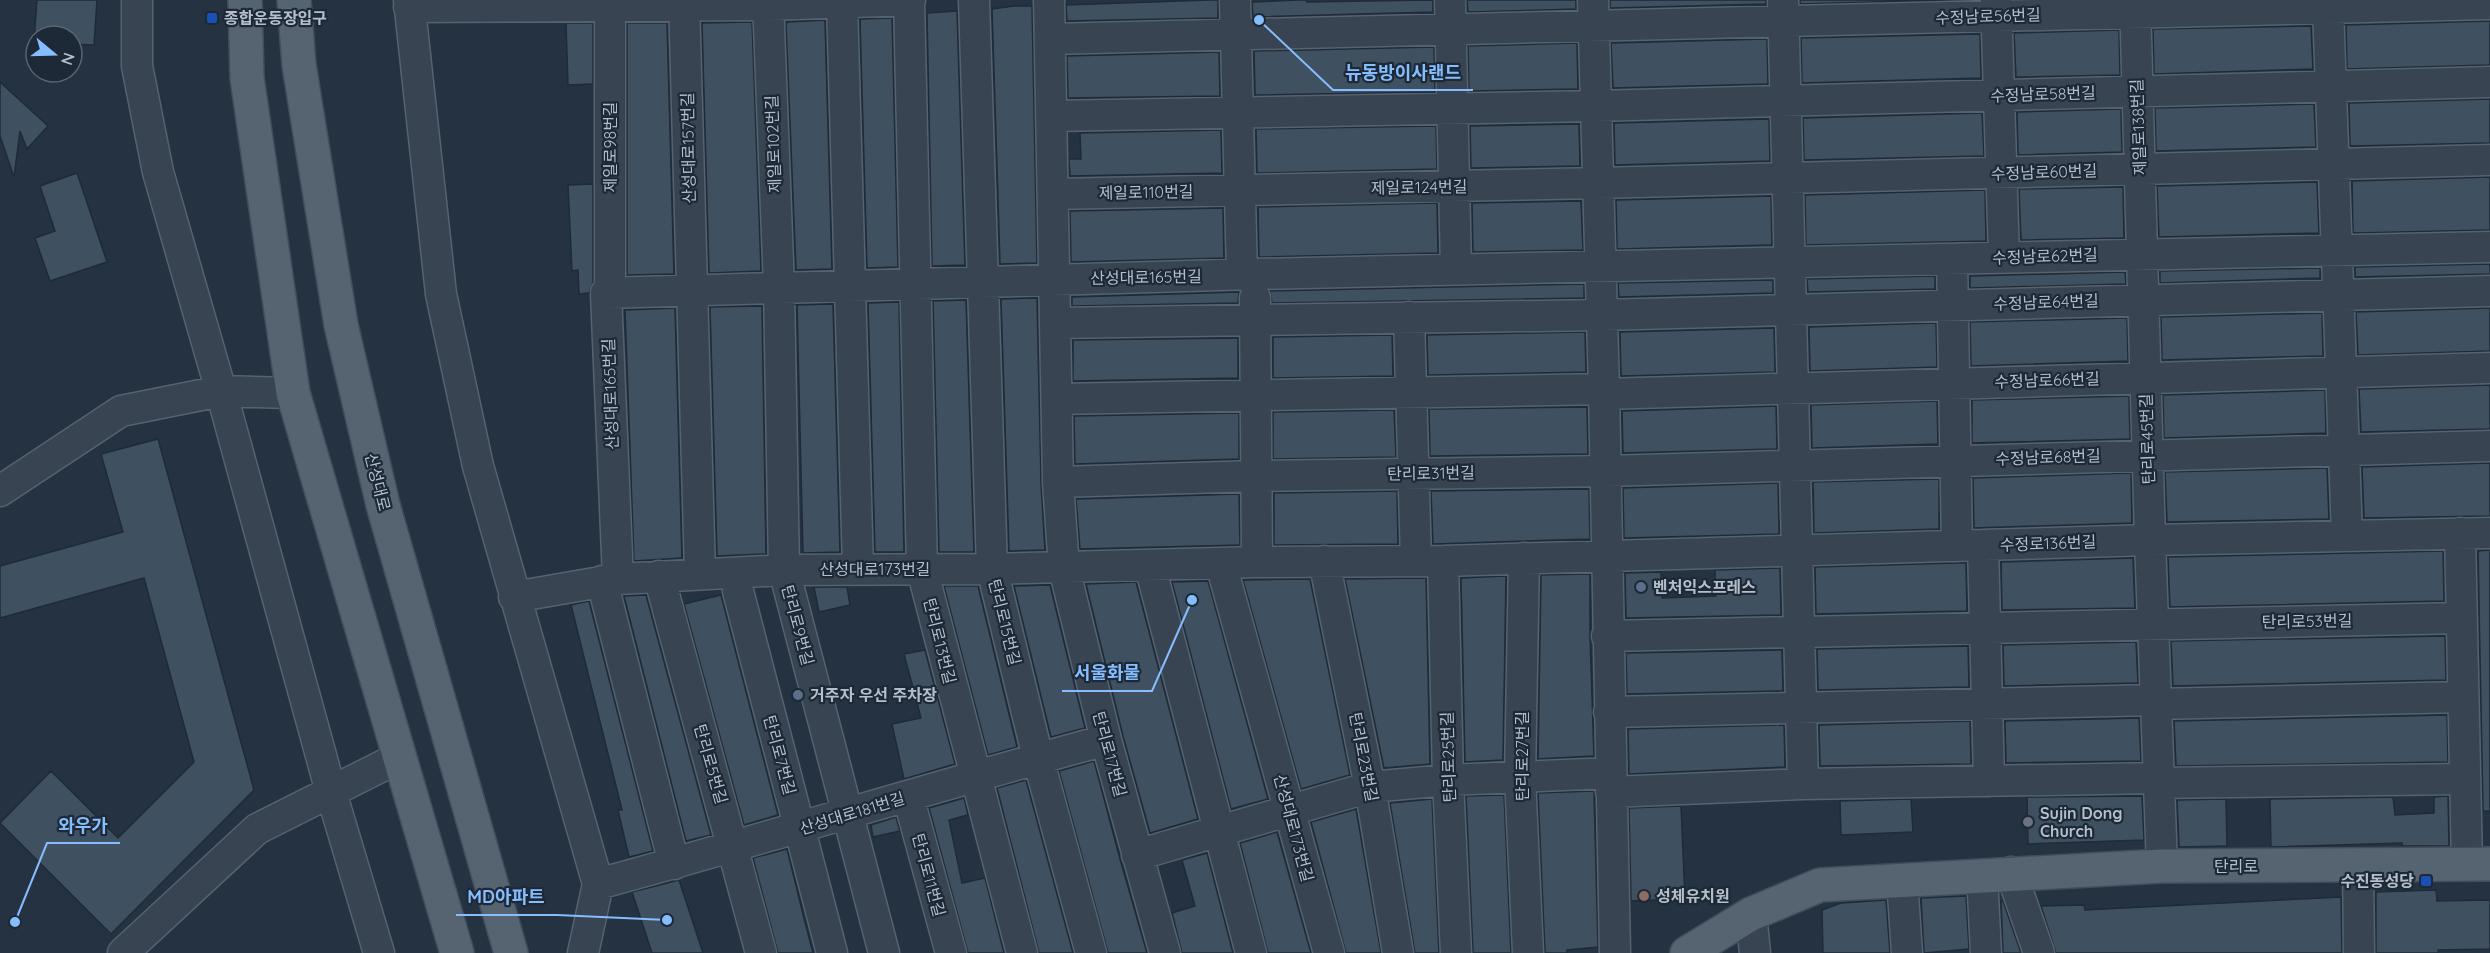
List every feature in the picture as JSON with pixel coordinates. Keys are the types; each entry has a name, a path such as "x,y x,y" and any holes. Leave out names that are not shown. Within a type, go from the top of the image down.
{"main road":[{"path":"245,0 247,78 293,393 457,953"},
{"name":"산성대로","path":"294,0 298,65 341,325 383,505 511,953"},
{"name":"탄리로","path":"1694,951 1751,914 1820,885 2162,866 2478,865"}],"street":[{"path":"137,0 137,66 158,172 221,391 330,792 378,953"},
{"path":"583,953 598,884 478,466 441,294 409,3 842,3 910,0 916,284"},
{"path":"974,0 983,282"},
{"path":"1049,0 1054,280"},
{"path":"1235,0 1240,190 1248,275 1255,319 1257,562"},
{"name":"제일로98번길","path":"610,3 610,293"},
{"name":"산성대로157번길","path":"684,3 691,291"},
{"name":"제일로102번길","path":"768,3 779,288"},
{"path":"842,3 858,569"},
{"name":"수정남로56번길","path":"1593,14 2135,6 2328,7 2490,4"},
{"name":"제일로138번길","path":"2135,6 2142,254"},
{"path":"2328,7 2347,536"},
{"path":"1996,8 2004,258"},
{"path":"1783,11 1803,784"},
{"path":"1050,39 1235,34 1450,14 1593,14 1606,471 1607,636 1615,953"},
{"path":"1450,14 1456,269"},
{"name":"수정남로58번길","path":"1595,105 2490,82"},
{"path":"1051,116 1595,105"},
{"name":"수정남로60번길","path":"1598,183 2490,160"},
{"name":"제일로124번길","path":"1240,190 1598,183"},
{"name":"제일로110번길","path":"1053,194 1240,190"},
{"name":"수정남로62번길","path":"1600,267 2490,247"},
{"name":"탄리로45번길","path":"2142,254 2162,866"},
{"path":"1952,259 1956,460 1986,628 1989,781"},
{"name":"산성대로165번길","path":"610,580 606,293 1600,267"},
{"name":"탄리로17번길","path":"1054,280 1058,482 1064,568 1106,740 1165,953"},
{"name":"탄리로15번길","path":"983,282 992,569 1038,758 1090,953"},
{"name":"탄리로13번길","path":"916,284 922,569 1022,953"},
{"name":"탄리로9번길","path":"779,288 784,570 884,953"},
{"path":"691,291 700,574"},
{"name":"수정남로64번길","path":"1601,315 2490,291"},
{"path":"1055,323 1601,315"},
{"name":"탄리로25번길","path":"1409,317 1413,473 1429,561 1448,780 1456,953"},
{"name":"수정남로66번길","path":"1604,391 2490,368"},
{"path":"0,491 121,411 221,391 293,393"},
{"path":"1057,399 1604,391"},
{"name":"수정남로68번길","path":"1606,471 2490,446"},
{"name":"탄리로31번길","path":"1256,476 1606,471"},
{"path":"1058,482 1256,476"},
{"path":"2460,533 2466,779 2478,865"},
{"name":"수정로136번길","path":"1606,555 2490,533"},
{"name":"산성대로173번길","path":"514,597 610,580 784,570 1064,568 1606,555"},
{"name":"탄리로27번길","path":"1524,558 1520,777 1528,953"},
{"name":"탄리로23번길","path":"1324,561 1370,787 1398,953"},
{"name":"산성대로173번길","path":"1221,564 1329,953"},
{"path":"1150,566 1251,953"},
{"name":"탄리로5번길","path":"659,576 761,953"},
{"path":"610,580 674,864"},
{"name":"탄리로7번길","path":"738,591 832,953"},
{"name":"탄리로53번길","path":"2153,624 2462,618"},
{"path":"1607,636 2153,624"},
{"path":"1609,712 2463,697"},
{"name":"산성대로181번길","path":"598,884 734,848 800,829 847,812 1106,740"},
{"path":"123,953 257,829 400,757"},
{"path":"1137,855 1370,787 1448,780 1520,777 1610,782 1803,784 2466,779"},
{"name":"탄리로11번길","path":"908,796 951,953"},
{"path":"2358,866 2359,953"},
{"path":"1986,953 1997,874"},
{"path":"1997,874 2039,953"},
{"path":"1902,880 1907,953"},
{"path":"1751,914 1755,953"}],"building":[{"path":"37,0 97,0 94,45 84,45 84,24 35,24"},
{"path":"1218,0 1218,18 1067,21 1066,5"},
{"path":"1307,0 1307,2 1433,0 1433,12 1253,17 1252,2"},
{"path":"1467,0 1576,0 1576,9 1468,12"},
{"path":"1610,0 1766,0 1766,4 1610,8"},
{"path":"1800,0 1945,0 1800,4"},
{"path":"1032,6 1037,263 1000,264 992,9"},
{"path":"957,11 965,265 932,266 927,13"},
{"path":"892,18 898,267 867,268 860,19"},
{"path":"825,20 832,269 796,270 786,24"},
{"path":"2490,21 2490,65 2347,69 2346,25"},
{"path":"752,22 761,271 709,273 702,23"},
{"path":"566,23 593,23 593,84 568,85"},
{"path":"627,23 667,23 674,274 627,275"},
{"path":"2311,26 2313,69 2154,74 2153,29"},
{"path":"2119,30 2120,75 2016,77 2014,33"},
{"path":"1980,34 1981,78 1802,83 1801,38"},
{"path":"1767,39 1768,84 1613,88 1611,43"},
{"path":"1577,43 1578,89 1469,91 1468,46"},
{"path":"1434,47 1435,92 1255,95 1254,51"},
{"path":"1219,52 1220,96 1068,98 1067,56"},
{"path":"0,82 48,126 27,149 20,131 14,177 0,136"},
{"path":"2490,99 2490,143 2350,146 2349,103"},
{"path":"2314,104 2316,147 2156,151 2155,108"},
{"path":"2121,109 2122,152 2018,155 2017,112"},
{"path":"1982,113 1984,156 1804,160 1803,118"},
{"path":"1769,119 1770,161 1615,165 1614,123"},
{"path":"1579,124 1580,166 1471,168 1470,126"},
{"path":"1436,126 1437,169 1257,173 1256,129"},
{"path":"1221,130 1222,173 1070,176 1069,159 1081,159 1080,133"},
{"path":"77,173 107,262 50,281 35,238 55,231 40,186"},
{"path":"2490,177 2490,230 2353,233 2352,181"},
{"path":"2317,182 2319,233 2159,237 2157,186"},
{"path":"593,184 593,283 589,293 579,294 578,270 572,271 568,185"},
{"path":"2123,187 2124,238 2021,240 2019,189"},
{"path":"1985,190 1986,241 1806,245 1805,195"},
{"path":"1771,196 1772,245 1617,249 1616,200"},
{"path":"1581,201 1583,250 1473,252 1472,203"},
{"path":"1437,203 1438,253 1259,257 1258,207"},
{"path":"1223,208 1224,258 1071,262 1070,211"},
{"path":"2490,264 2490,274 2355,277 2355,267"},
{"path":"2320,268 2320,278 2160,283 2160,271"},
{"path":"2125,272 2126,284 1970,288 1970,276"},
{"path":"1935,276 1935,289 1808,292 1807,279"},
{"path":"1773,280 1773,293 1619,297 1618,283"},
{"path":"1584,284 1584,298 1272,303 1270,291"},
{"path":"1239,292 1238,303 1072,306 1072,297"},
{"path":"1037,298 1041,483 1045,550 1009,551 1001,299"},
{"path":"966,300 974,552 939,552 933,301"},
{"path":"899,302 904,552 875,552 868,303"},
{"path":"833,304 840,552 803,553 797,305"},
{"path":"762,306 766,554 717,556 710,307"},
{"path":"675,308 682,558 634,561 625,310"},
{"path":"2490,308 2490,351 2358,355 2356,312"},
{"path":"2322,313 2323,356 2162,360 2161,317"},
{"path":"2127,318 2128,361 1971,366 1970,322"},
{"path":"1936,323 1937,367 1810,371 1809,327"},
{"path":"1774,328 1775,372 1621,376 1620,332"},
{"path":"1585,332 1586,372 1428,375 1427,335"},
{"path":"1392,335 1393,376 1273,378 1273,337"},
{"path":"1238,338 1238,378 1073,381 1073,340"},
{"path":"2490,385 2490,429 2361,432 2359,389"},
{"path":"2325,390 2326,433 2164,438 2163,395"},
{"path":"2129,396 2130,439 1972,443 1972,400"},
{"path":"1937,401 1938,444 1812,448 1811,405"},
{"path":"1776,406 1777,449 1623,453 1622,411"},
{"path":"1587,407 1588,454 1430,456 1429,409"},
{"path":"1394,410 1396,457 1273,459 1273,412"},
{"path":"1239,413 1239,459 1075,464 1074,416"},
{"path":"158,439 254,790 111,934 0,823 51,771 118,838 194,762 144,578 0,618 0,566 123,532 101,454"},
{"path":"2490,463 2490,516 2364,518 2362,467"},
{"path":"2327,468 2329,519 2167,522 2165,472"},
{"path":"2131,473 2132,523 1974,528 1973,478"},
{"path":"1939,479 1939,529 1814,533 1813,482"},
{"path":"1778,483 1779,534 1624,538 1623,488"},
{"path":"1589,489 1590,539 1433,544 1431,491"},
{"path":"1397,491 1398,544 1274,545 1274,493"},
{"path":"1239,494 1240,545 1080,549 1076,499"},
{"path":"2490,550 2490,811 2483,811 2478,551"},
{"path":"2443,551 2444,601 2170,607 2168,557"},
{"path":"2133,558 2135,608 2002,610 2001,562"},
{"path":"1966,563 1967,611 1816,614 1815,567"},
{"path":"1780,568 1781,615 1626,618 1625,573 1661,572 1662,598 1716,596 1715,570"},
{"path":"1590,574 1594,756 1538,759 1541,575"},
{"path":"1506,576 1503,760 1465,762 1461,578"},
{"path":"1426,578 1430,764 1384,768 1345,579"},
{"path":"1310,579 1350,775 1301,789 1243,580"},
{"path":"1208,581 1268,799 1231,809 1172,582"},
{"path":"1136,582 1198,819 1150,833 1123,736 1086,584"},
{"path":"1050,585 1085,728 1051,737 1014,586"},
{"path":"944,586 978,586 1017,747 988,755"},
{"path":"814,587 847,587 850,605 819,612"},
{"path":"646,595 711,835 686,841 624,596"},
{"path":"721,595 778,815 744,825 684,604"},
{"path":"589,601 653,851 629,857 618,810 622,810 571,605"},
{"path":"2445,636 2446,680 2173,686 2171,641"},
{"path":"2136,642 2138,683 2004,686 2003,645"},
{"path":"1968,646 1969,687 1818,690 1817,649"},
{"path":"925,650 955,764 904,779 892,724 921,718 904,654"},
{"path":"1782,650 1783,691 1627,694 1626,653"},
{"path":"2447,715 2448,762 2176,766 2174,721"},
{"path":"2139,718 2141,761 2006,763 2005,721"},
{"path":"1970,721 1971,764 1820,766 1819,725"},
{"path":"1784,725 1785,767 1629,774 1628,729"},
{"path":"1094,761 1147,953 1108,953 1059,771"},
{"path":"1026,780 1073,953 1039,953 997,788"},
{"path":"1594,791 1598,947 1567,950 1567,953 1545,953 1538,793"},
{"path":"1504,795 1511,953 1473,953 1466,796"},
{"path":"2142,796 2144,840 2028,844 2027,797"},
{"path":"2448,796 2449,846 2402,846 2402,843 2271,847 2270,799 2393,797 2395,815 2434,813 2434,797"},
{"path":"964,798 968,815 949,820 962,883 985,878 1004,953 968,953 929,808"},
{"path":"1432,799 1439,953 1415,953 1390,803"},
{"path":"1911,799 1913,832 1841,835 1840,801"},
{"path":"2226,799 2227,846 2179,847 2177,800"},
{"path":"1681,806 1685,899 1631,901 1629,808"},
{"path":"1356,809 1381,953 1346,953 1311,822"},
{"path":"896,817 900,831 873,837 871,825"},
{"path":"1277,832 1311,953 1268,953 1240,843"},
{"path":"787,849 813,953 778,953 753,858"},
{"path":"1207,853 1233,953 1182,953 1172,913 1195,906 1182,860"},
{"path":"679,880 703,953 652,953 632,892"},
{"path":"2436,890 2437,901 2490,900 2490,949 2438,950 2438,953 2376,953 2376,892"},
{"path":"1966,896 1969,949 1924,953 1921,898"},
{"path":"2341,897 2342,953 2056,953 2041,906 2084,905 2085,910"},
{"path":"1886,900 1890,953 1823,953 1822,910 1841,903"},
{"path":"2001,901 2003,901 2021,953 2003,953"}],"place":[{"name":"종합운동장입구","path":"212,18"},
{"name":"뉴동방이사랜드","path":"1259,20"},
{"name":"벤처익스프레스","path":"1641,587"},
{"name":"서울화물","path":"1192,600"},
{"name":"거주자 우선 주차장","path":"798,695"},
{"name":"Sujin Dong Church","path":"2028,822"},
{"name":"수진동성당","path":"2426,881"},
{"name":"성체유치원","path":"1644,896"},
{"name":"MD아파트","path":"667,920"},
{"name":"와우가","path":"15,922"}]}
